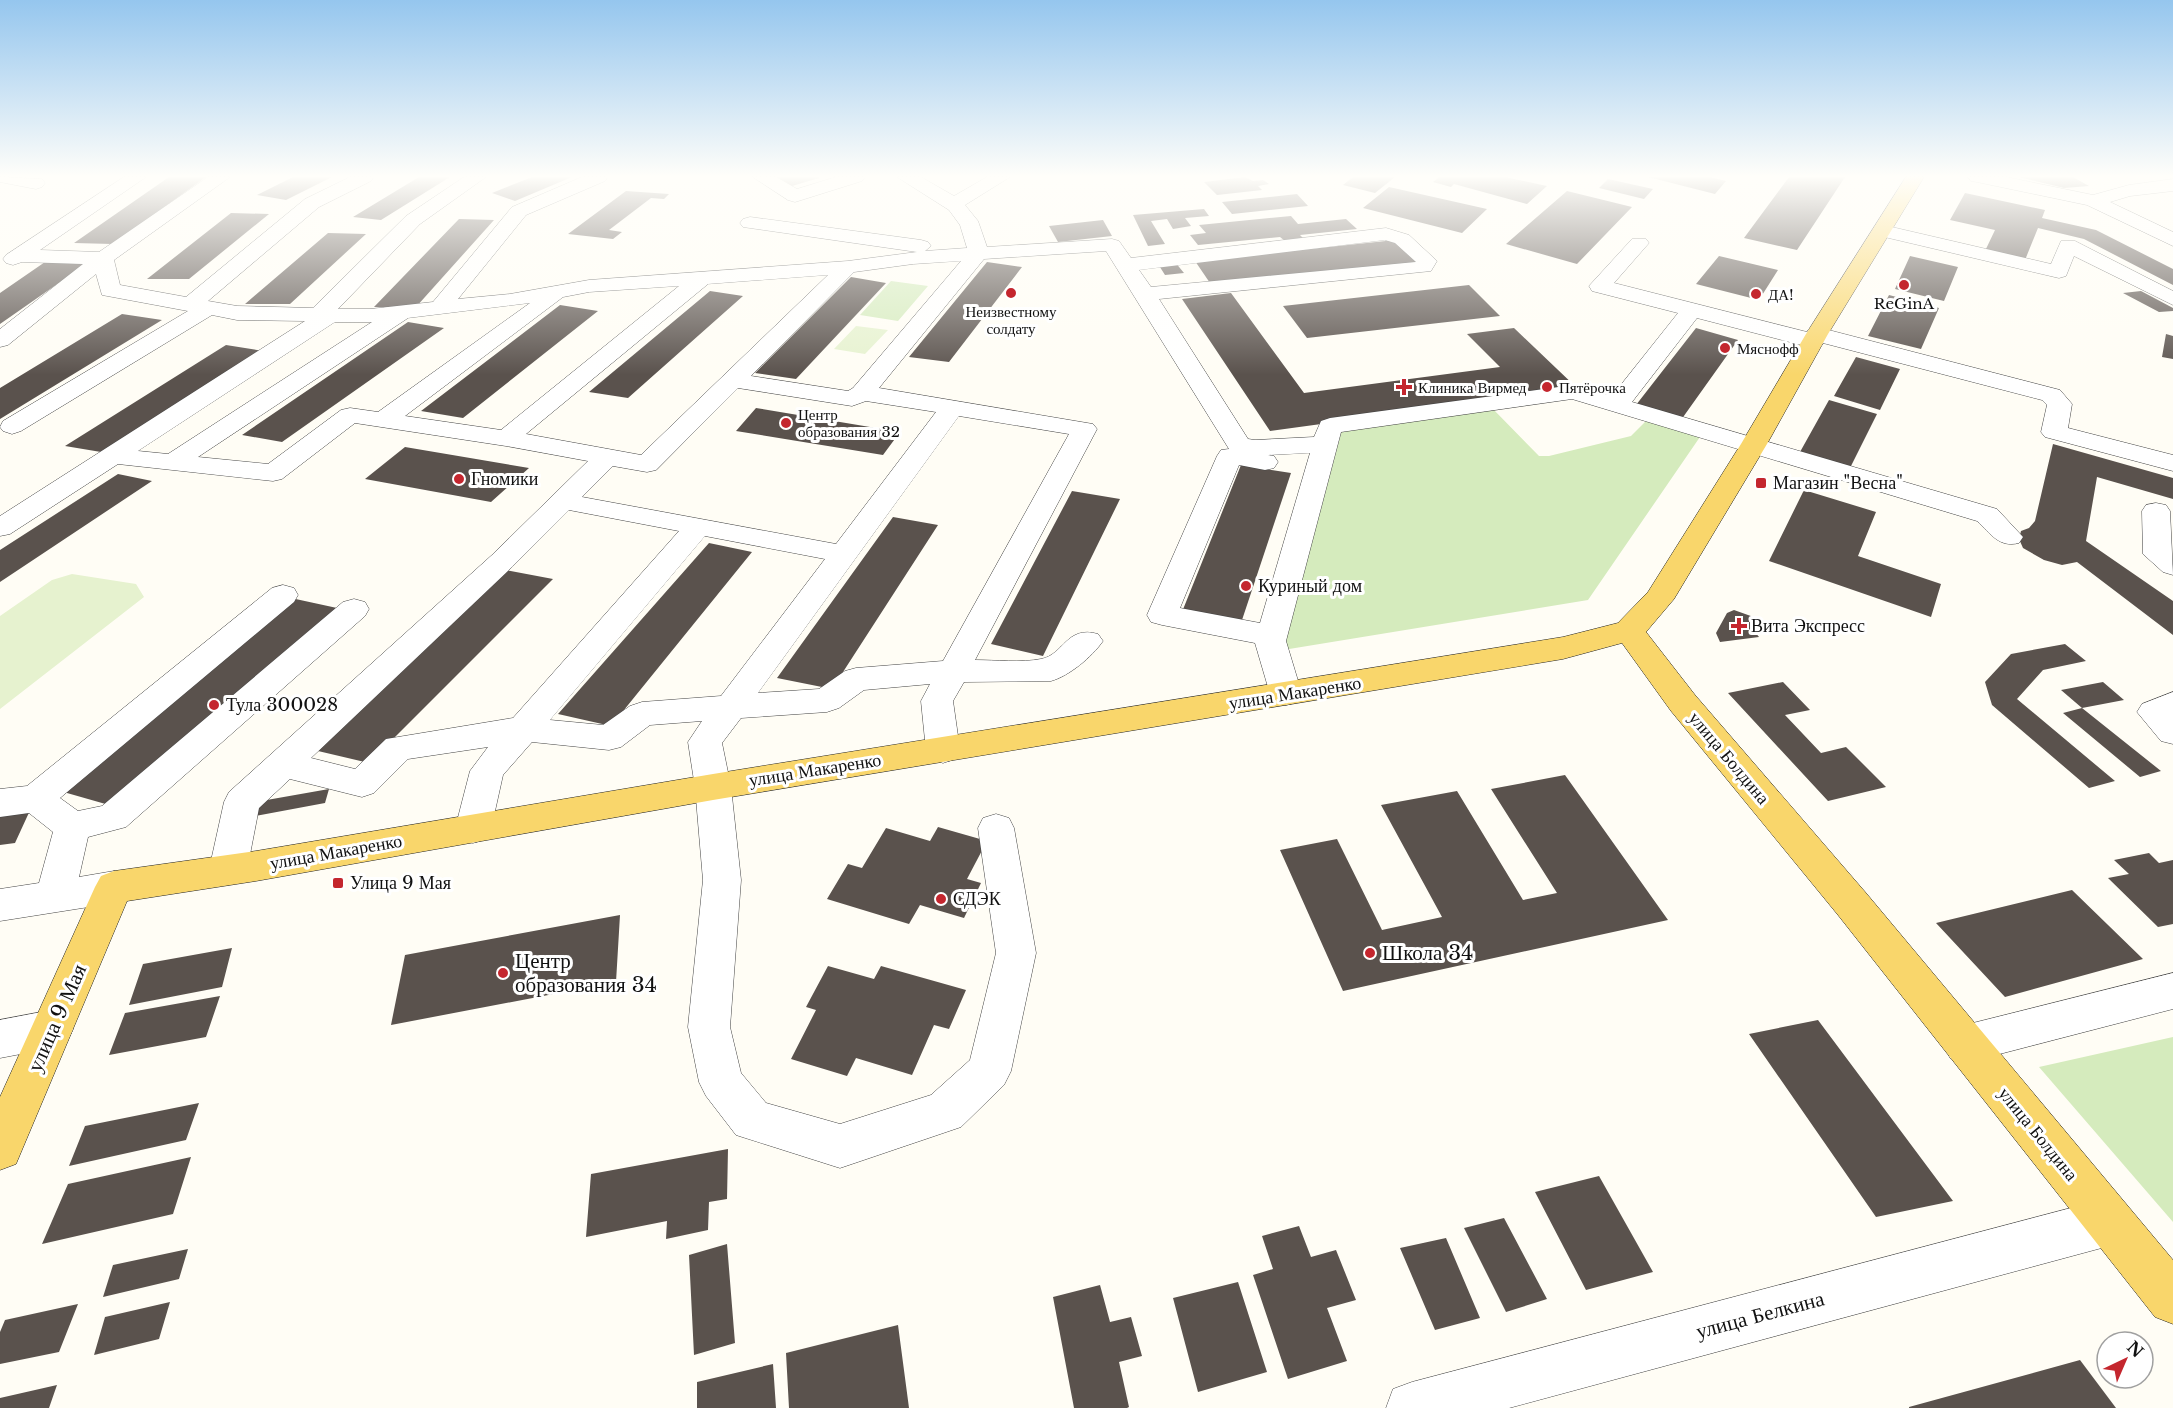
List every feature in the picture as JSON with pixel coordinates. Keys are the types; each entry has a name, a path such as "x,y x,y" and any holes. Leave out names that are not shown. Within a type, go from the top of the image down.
{"main road":[{"path":"1629,631 1659,599 1754,444 1815,338 1876,243"},
{"name":"улица Макаренко","path":"114,887 1563,648 1629,631"},
{"name":"улица Болдина","path":"1629,631 1683,703 2173,1299"},
{"name":"улица 9 Мая","path":"0,1149 114,887"}],"street":[{"path":"8,262 37,243"},
{"path":"0,340 125,243"},
{"path":"12,426 199,306 268,243"},
{"path":"0,528 324,315 391,243"},
{"path":"440,308 493,243"},
{"path":"900,243 979,253"},
{"path":"975,243 979,253"},
{"path":"1126,265 1313,243"},
{"path":"1145,294 1424,267 1426,261 1406,243"},
{"path":"1639,243 1600,286 2050,395 2060,404 2054,432 2173,463"},
{"path":"1933,243 2059,272 2068,245 2173,299"},
{"path":"103,258 110,290 237,313 370,316 510,300 589,286 848,267 913,258 1112,245 1239,445 1322,457"},
{"path":"733,380 852,399 862,393 979,253"},
{"path":"8,262 103,258"},
{"path":"112,456 273,474 350,415 506,438 647,464 848,267"},
{"path":"506,438 702,278"},
{"path":"384,419 560,291"},
{"path":"1617,405 1692,309"},
{"path":"173,462 403,312"},
{"path":"1286,694 1269,642 1330,426 1573,392 1987,514 2009,537"},
{"path":"862,393 1084,429 937,701 942,750"},
{"path":"952,408 705,742 713,787 722,880 709,1027 721,1082 752,1120 840,1146 945,1112 989,1071 1016,953 996,828"},
{"path":"1271,636 1162,615 1230,456 1322,457"},
{"path":"228,870 242,802 501,561 607,457"},
{"path":"562,501 843,554"},
{"path":"2156,511 2157,554 2173,566"},
{"path":"473,829 487,771 698,526"},
{"path":"0,802 36,798 283,595"},
{"path":"72,827 113,817 354,609"},
{"path":"283,764 362,784 398,748 523,729 609,738 642,714 827,700 856,679 953,671 1051,670 1087,641"},
{"path":"2173,704 2154,712 2173,732"},
{"path":"36,798 72,827"},
{"path":"55,896 72,827"},
{"name":"улица Макаренко","path":"0,905 114,887"},
{"path":"1965,1044 2173,991"},
{"path":"0,1039 52,1029"},
{"name":"улица Белкина","path":"1412,1408 2109,1222"}],"green space":[{"path":"891,281 928,286 898,321 860,315"},
{"path":"856,326 888,330 865,354 834,349"},
{"path":"1492,408 1539,456 1549,456 1631,436 1648,419 1702,434 1588,600 1283,650 1343,426"},
{"path":"72,574 136,584 144,597 0,709 0,616 52,580"},
{"path":"2173,1037 2173,1222 2039,1067"}],"building":[{"path":"74,243 115,243 113,244"},
{"path":"193,243 234,243 189,279 147,279"},
{"path":"317,243 357,243 290,304 245,304"},
{"path":"436,243 474,243 416,307 374,307"},
{"path":"1146,243 1165,244 1148,246"},
{"path":"1196,243 1222,243 1198,245"},
{"path":"1369,243 1398,243 1417,262 1210,283 1195,261"},
{"path":"1507,243 1598,243 1577,264 1506,244"},
{"path":"1765,243 1802,243 1797,250"},
{"path":"1989,243 2032,243 2025,260 1985,251"},
{"path":"2091,243 2121,243 2173,269 2173,285"},
{"path":"1719,256 1778,270 1759,300 1696,284"},
{"path":"1910,256 1958,267 1944,301 1895,289"},
{"path":"45,262 86,264 0,324 0,293"},
{"path":"987,262 1022,267 949,362 909,357"},
{"path":"1175,262 1184,273 1165,275 1158,264"},
{"path":"851,277 886,283 796,379 755,373"},
{"path":"1469,285 1500,316 1307,338 1283,306"},
{"path":"710,291 743,296 628,398 589,392"},
{"path":"2141,291 2173,308 2173,311 2159,312 2123,293"},
{"path":"1231,293 1304,393 1500,367 1467,334 1514,328 1578,389 1270,431 1182,299"},
{"path":"1889,295 1939,308 1921,349 1868,336"},
{"path":"560,305 598,311 463,418 421,411"},
{"path":"122,314 162,320 0,419 0,388"},
{"path":"408,322 444,328 282,442 242,435"},
{"path":"1696,328 1738,340 1681,420 1636,405"},
{"path":"2166,334 2173,336 2173,359 2162,357"},
{"path":"226,345 263,351 107,453 65,446"},
{"path":"1856,357 1900,369 1880,410 1834,396"},
{"path":"1829,400 1877,414 1850,468 1800,452"},
{"path":"756,408 900,432 883,455 736,431"},
{"path":"2053,444 2173,478 2173,499 2097,477 2086,541 2173,601 2173,635 2077,562 2062,565 2044,560 2023,548 2019,539 2021,531 2029,528 2035,521"},
{"path":"405,447 529,468 491,502 365,479"},
{"path":"1241,465 1291,473 1241,623 1182,612"},
{"path":"118,474 152,481 0,582 0,550"},
{"path":"1804,490 1876,512 1858,556 1941,584 1931,617 1769,561"},
{"path":"1072,491 1120,499 1043,656 991,644"},
{"path":"893,517 938,525 832,689 777,678"},
{"path":"709,543 752,552 611,726 558,714"},
{"path":"506,570 553,579 369,763 318,751"},
{"path":"291,598 337,608 109,805 60,791"},
{"name":"Вита Экспресс","path":"1734,610 1762,620 1755,632 1759,637 1720,642 1716,633 1727,613"},
{"path":"2065,644 2086,661 2043,670 2017,699 2115,781 2089,788 1992,705 1985,682 2011,654"},
{"path":"1783,682 1810,710 1785,715 1821,753 1846,747 1886,787 1828,801 1728,693"},
{"path":"2103,682 2124,700 2082,708 2061,690"},
{"path":"2082,708 2161,771 2140,777 2063,713"},
{"path":"1565,775 1668,920 1343,991 1280,850 1337,839 1382,930 1442,917 1381,805 1457,791 1523,900 1557,893 1491,789"},
{"path":"329,789 325,803 245,818 250,803"},
{"path":"32,806 15,843 0,845 0,810"},
{"path":"938,827 987,841 967,879 981,883 964,918 920,905 909,924 827,899 848,864 862,868 886,828 930,841"},
{"path":"2149,853 2159,863 2173,860 2173,924 2158,927 2108,878 2129,874 2114,860"},
{"path":"2072,890 2143,959 2005,997 1936,923"},
{"path":"620,915 616,982 391,1025 405,955"},
{"path":"232,948 222,987 129,1005 143,964"},
{"path":"828,966 874,979 881,966 966,990 949,1029 934,1025 912,1075 856,1058 847,1076 791,1059 816,1010 806,1007"},
{"path":"220,996 206,1037 109,1055 125,1013"},
{"path":"1818,1020 1953,1201 1876,1217 1749,1034"},
{"path":"199,1103 186,1140 69,1166 85,1126"},
{"path":"728,1149 727,1199 709,1202 708,1230 666,1239 667,1221 586,1237 591,1174"},
{"path":"191,1157 173,1214 42,1244 68,1184"},
{"path":"1599,1176 1653,1272 1586,1290 1535,1192"},
{"path":"1504,1218 1547,1299 1506,1312 1464,1228"},
{"path":"1299,1226 1311,1257 1336,1250 1356,1300 1327,1308 1347,1361 1288,1379 1253,1275 1273,1269 1262,1236"},
{"path":"1446,1238 1480,1318 1435,1330 1400,1248"},
{"path":"727,1244 735,1343 694,1355 689,1255"},
{"path":"188,1249 179,1279 103,1297 113,1265"},
{"path":"1238,1282 1267,1372 1198,1392 1173,1298"},
{"path":"1100,1285 1110,1322 1131,1317 1142,1356 1119,1362 1129,1407 1127,1408 1074,1408 1053,1297"},
{"path":"170,1302 159,1339 94,1355 105,1317"},
{"path":"78,1304 59,1352 0,1364 0,1332 5,1320"},
{"path":"898,1325 909,1408 789,1408 786,1353"},
{"path":"2080,1360 2095,1380 2095,1390 2102,1390 2116,1408 1909,1408"},
{"path":"773,1364 776,1408 697,1408 697,1382"},
{"path":"57,1385 49,1408 0,1408 0,1398"}],"place":[{"name":"ReGinA","path":"1904,285"},
{"name":"Неизвестному солдату","path":"1011,293"},
{"name":"ДА!","path":"1756,294"},
{"name":"Мяснофф","path":"1725,348"},
{"name":"Клиника Вирмед","path":"1404,387"},
{"name":"Пятёрочка","path":"1547,387"},
{"name":"Центр образования 32","path":"786,423"},
{"name":"Гномики","path":"459,479"},
{"name":"Магазин \"Весна\"","path":"1761,483"},
{"name":"Куриный дом","path":"1246,586"},
{"name":"Вита Экспресс","path":"1739,626"},
{"name":"Тула 300028","path":"214,705"},
{"name":"Улица 9 Мая","path":"338,883"},
{"name":"СДЭК","path":"941,899"},
{"name":"Школа 34","path":"1370,953"},
{"name":"Центр образования 34","path":"503,973"}]}
